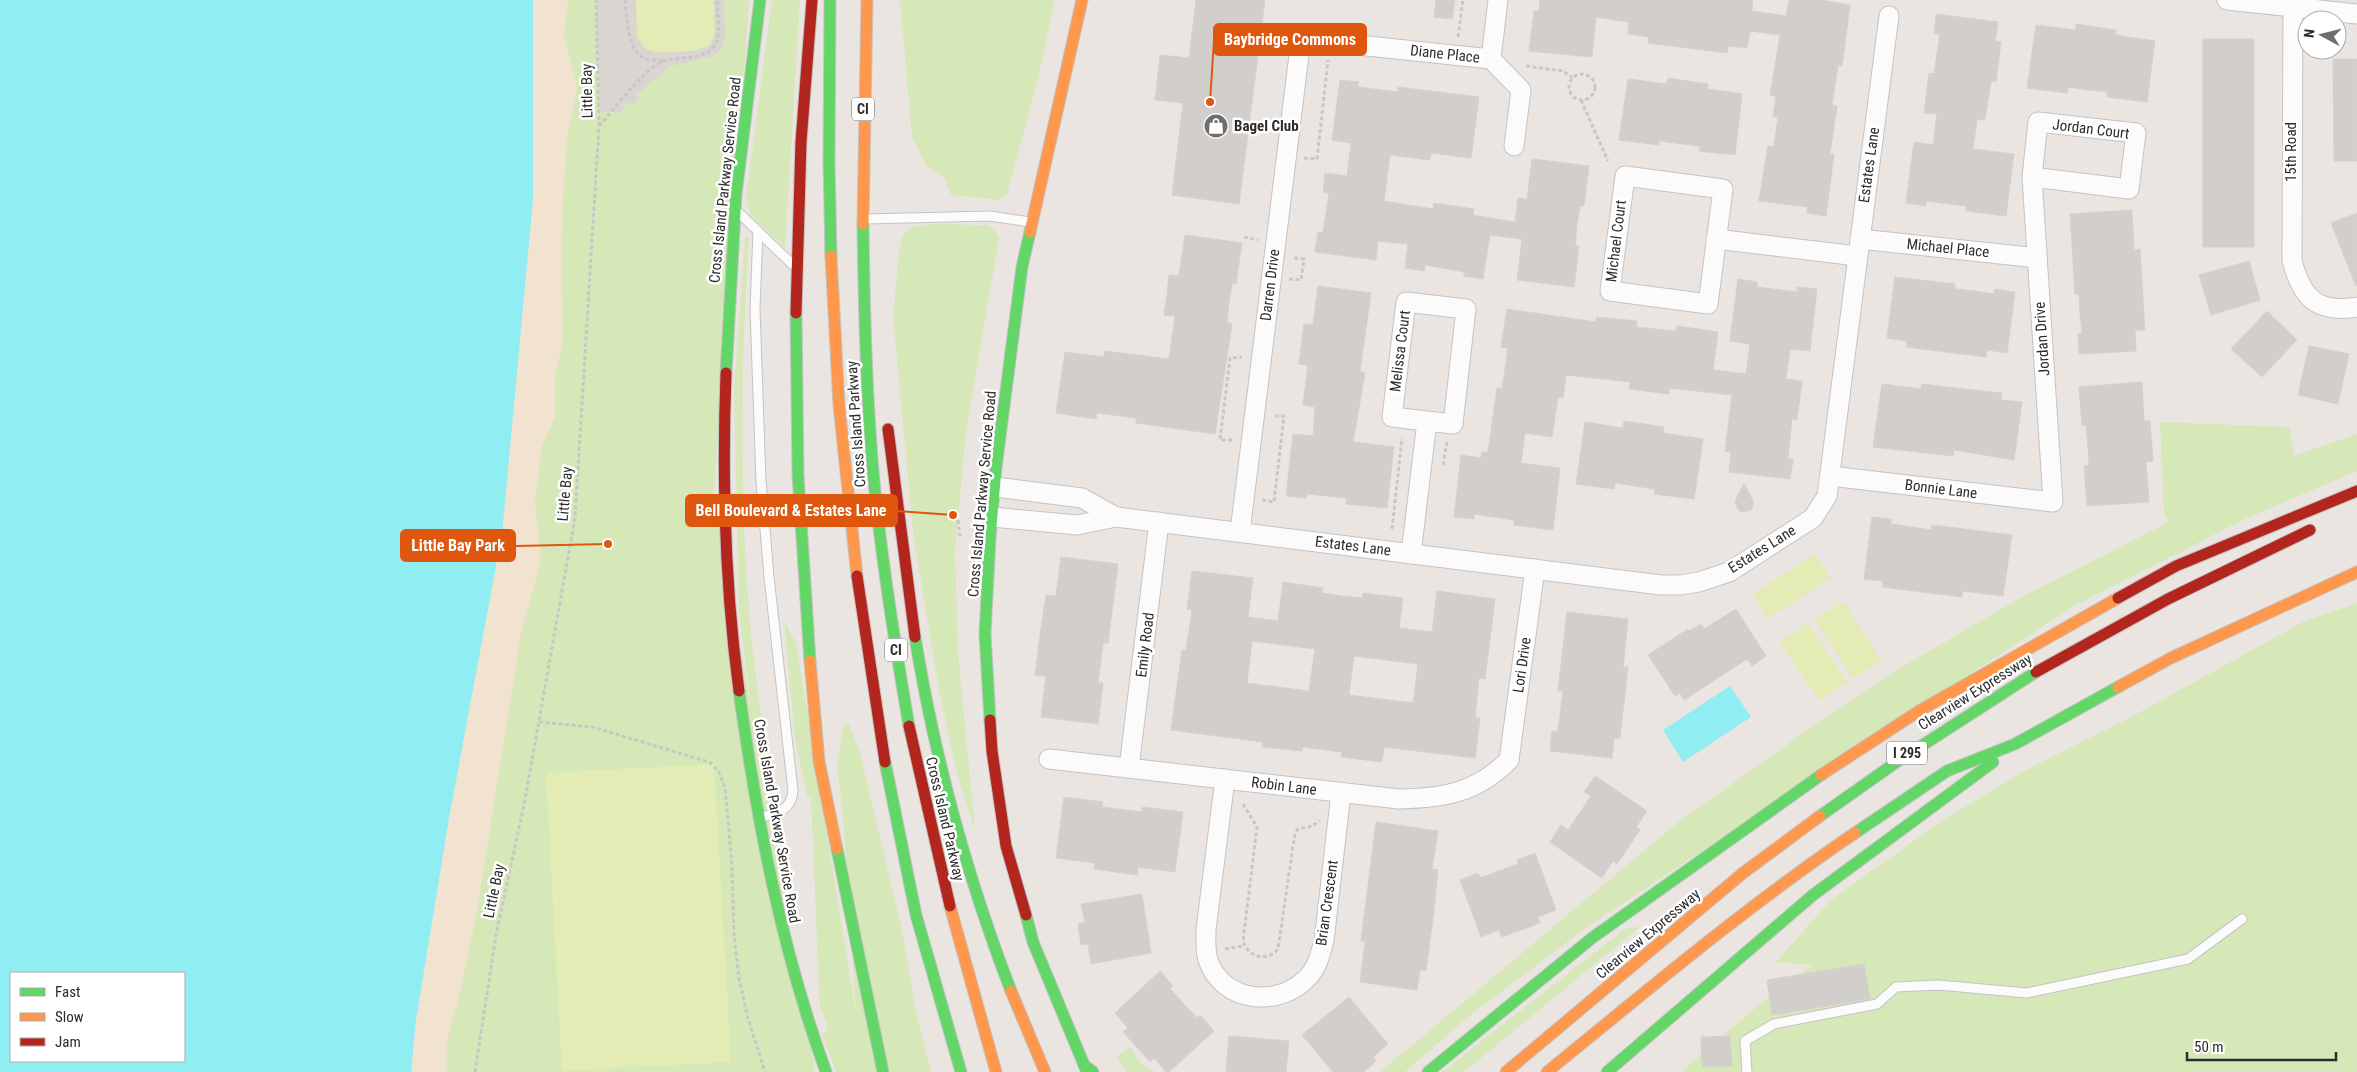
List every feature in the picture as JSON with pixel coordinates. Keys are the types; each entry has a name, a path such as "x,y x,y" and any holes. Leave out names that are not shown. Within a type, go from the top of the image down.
{"main road":[{"name":"Cross Island Parkway Service Road","path":"760,0 735,209 725,378 727,539 737,680 758,817 776,910 791,968 806,1018 826,1072"},
{"path":"812,0 804,79 798,270 798,466 812,708 819,761 882,1072"},
{"name":"Cross Island Parkway","path":"830,0 830,254 840,433 852,541 871,685 891,800 912,897 961,1072"},
{"name":"Cross Island Parkway","path":"867,0 863,112 863,219 870,428 879,527 895,642 917,765 938,861 996,1072"},
{"name":"Cross Island Parkway Service Road","path":"1082,0 1022,267 992,517 985,634 992,752 1006,846 1033,942 1088,1070"},
{"path":"863,219 877,336"},
{"path":"886,413 908,594 938,760 966,862 987,927 1045,1072"},
{"path":"1428,1072 1592,938 1794,793 1919,711 2047,636 2176,566 2357,491"},
{"name":"Clearview Expressway","path":"1506,1072 1767,854 1914,749 2013,685 2130,618 2202,579 2322,524"},
{"name":"I 295","path":"1547,1072 1728,925 1797,872 1947,771 2015,744 2171,658 2357,572"},
{"path":"1607,1072 1843,870 1965,784 2015,744"},
{"path":"912,897 940,1043"}],"street":[{"path":"1491,60 1498,0"},
{"path":"2227,0 2292,4 2357,14"},
{"name":"15th Road","path":"2292,4 2292,260 2298,283 2310,299 2325,308 2357,307"},
{"name":"Estates Lane","path":"992,517 1077,525 1116,517 1661,585 1680,586 1729,572 1813,518 1827,496 1889,16"},
{"name":"Diane Place","path":"1300,39 1491,60 1504,70 1521,90 1514,146"},
{"name":"Darren Drive","path":"1240,532 1300,39"},
{"name":"Jordan Court","path":"2038,122 2136,133 2129,189 2032,177 2038,122"},
{"name":"Michael Court","path":"1624,176 1723,189 1716,239 1708,304 1610,291 1624,176"},
{"name":"Jordan Drive","path":"2032,177 2053,502"},
{"path":"1716,239 1858,247"},
{"name":"Michael Place","path":"1858,247 2037,258"},
{"name":"Melissa Court","path":"1406,302 1466,309 1453,424 1427,421 1392,417 1406,302"},
{"path":"1411,554 1427,421"},
{"name":"Bonnie Lane","path":"1830,476 2053,502"},
{"name":"Estates Lane","path":"995,488 1082,498 1116,517"},
{"name":"Emily Road","path":"1129,768 1159,522"},
{"name":"Lori Drive","path":"1509,760 1535,569"},
{"name":"Robin Lane","path":"1049,758 1399,799 1428,798 1452,794 1476,786 1509,760"},
{"name":"Brian Crescent","path":"1225,779 1206,929 1206,948 1209,962 1218,976 1241,994 1258,999 1275,997 1292,990 1309,976 1319,960 1324,941 1341,793"}],"lane":[{"path":"735,209 798,270"},
{"path":"863,219 990,216 1033,223"},
{"path":"758,232 756,330 762,491 769,577 793,791 790,804 786,809 758,817"},
{"path":"1747,1072 1746,1041 1774,1024 1877,1004 1896,987 1938,985 2027,993 2188,959 2242,919"}],"path":[{"name":"Little Bay","path":"475,1072 496,935 524,805 575,518 599,126 596,0"},
{"path":"625,0 632,42 637,52 643,58 662,61 694,57 710,52 718,41 717,0"},
{"path":"1302,167 1303,158 1317,159 1328,58"},
{"path":"599,126 632,88 662,61"},
{"path":"1520,64 1563,71 1572,77 1585,74 1594,82 1592,95 1581,100"},
{"path":"1572,77 1569,90 1571,95 1581,100 1608,161"},
{"path":"1244,237 1260,241"},
{"path":"1286,278 1300,280 1304,259 1292,258 1293,249"},
{"path":"1232,450 1234,440 1220,440 1230,358 1244,357"},
{"path":"1261,506 1262,500 1274,502 1284,416 1269,415"},
{"path":"1392,529 1403,436"},
{"path":"1443,468 1447,440 1456,441"},
{"path":"958,520 960,536"},
{"path":"539,722 592,728 709,762 719,772 725,787 732,865 734,934 739,978 747,1015 765,1072"},
{"path":"1243,804 1257,827 1243,936 1244,946 1250,953 1262,957 1272,955 1278,949 1295,833 1298,829 1313,826 1324,814"},
{"path":"1215,952 1244,946"}],"green space":[{"path":"533,0 749,0 714,494 815,1072 411,1072 449,818 502,534 533,199"},
{"path":"636,0 714,0 715,35 710,45 696,50 672,52 659,52 649,49 639,39 636,22"},
{"path":"772,0 800,0 785,248 751,216 746,198"},
{"path":"900,0 1055,0 1039,74 1007,195 998,200 951,195 944,178 926,165 912,137"},
{"path":"928,224 988,225 999,238 966,433 955,551 958,652 975,831 956,770 939,690 914,541 893,317 899,251 903,235 912,227"},
{"path":"745,236 749,238 743,394 744,524 751,633 772,798 763,799 739,611 734,393"},
{"path":"2160,422 2290,427 2294,456 2357,434 2357,471 2245,519 2072,607 1590,925 1473,1013 1405,1072 1380,1072 1676,824 1823,719 1902,667 2020,598 2169,522 2164,514"},
{"path":"1815,554 1831,578 1768,619 1752,594"},
{"path":"1843,601 1881,660 1853,679 1815,620"},
{"path":"2357,603 2357,1072 1681,1072 1761,1003 1812,965 1776,962 1831,900 1939,823 2024,771 2131,717 2303,622"},
{"path":"784,621 796,643 856,1012 843,817 837,765 843,727 849,724 859,749 901,925 916,1011 931,1072 836,1072 822,1034 828,1028 820,1005 819,993 811,797 807,797 795,739"},
{"path":"1808,623 1847,682 1819,701 1780,642"},
{"path":"714,764 731,1062 562,1071 546,773"},
{"path":"1640,927 1464,1072 1442,1072 1626,928"},
{"path":"1130,1046 1142,1065 1155,1072 1128,1072 1116,1058"}],"sand":[{"path":"533,0 568,0 564,34 577,88 567,139 563,203 561,258 563,341 555,376 555,417 542,446 535,503 541,561 521,633 477,911 447,1042 446,1072 411,1072 416,1020 449,818 502,534 533,199"}],"shaded area":[{"path":"596,0 636,0 637,37 644,48 654,53 697,51 710,45 715,35 714,0 724,0 725,36 723,45 718,53 711,57 671,66 636,95 639,99 633,105 628,102 621,113 600,111"}],"water":[{"path":"0,0 533,0 533,199 502,534 449,818 416,1020 411,1072 0,1072"},
{"path":"1730,686 1751,717 1683,762 1663,730"}],"building":[{"path":"1196,0 1265,0 1239,204 1172,195 1183,103 1155,100 1160,55 1189,58"},
{"path":"1436,0 1455,0 1452,19 1434,17"},
{"path":"1540,0 1753,0 1752,11 1786,16 1789,0 1820,0 1850,5 1842,66 1838,65 1832,105 1837,106 1830,154 1834,154 1826,216 1807,213 1808,207 1759,201 1768,146 1774,146 1778,117 1773,116 1776,96 1770,95 1780,35 1750,31 1747,48 1728,46 1727,53 1648,43 1649,37 1628,34 1629,22 1596,17 1592,57 1529,51 1534,11 1539,11"},
{"path":"1936,14 1998,22 1995,41 2001,42 1996,82 1991,81 1985,120 1977,119 1973,149 2014,154 2006,216 1966,211 1966,206 1926,201 1926,206 1906,203 1914,142 1933,145 1937,114 1924,113 1929,73 1934,74 1940,34 1934,33"},
{"path":"2076,24 2116,30 2115,35 2155,41 2147,102 2107,97 2107,92 2068,87 2067,93 2027,88 2036,25 2076,30"},
{"path":"2203,39 2254,39 2254,247 2203,247"},
{"path":"2357,59 2357,161 2334,161 2333,60"},
{"path":"1668,78 1708,84 1708,89 1742,94 1735,155 1699,151 1700,146 1659,141 1659,145 1619,140 1628,79 1667,84"},
{"path":"1340,80 1359,82 1358,87 1398,92 1398,87 1479,97 1471,158 1431,153 1430,160 1390,155 1384,201 1433,209 1434,203 1474,209 1473,215 1515,222 1518,198 1527,199 1532,159 1589,166 1584,206 1580,206 1577,225 1575,246 1579,246 1574,287 1517,280 1522,239 1490,235 1483,279 1464,276 1464,272 1425,265 1424,271 1405,268 1408,244 1378,241 1376,260 1315,252 1318,232 1323,233 1329,193 1323,192 1325,173 1347,176 1351,143 1332,140"},
{"path":"2132,210 2134,250 2140,249 2145,330 2135,330 2136,351 2079,354 2078,334 2082,333 2079,294 2075,294 2070,214"},
{"path":"2357,213 2357,285 2356,286 2331,223"},
{"path":"1185,235 1242,243 1236,284 1232,283 1229,303 1227,323 1232,324 1215,434 1136,423 1136,418 1097,413 1096,419 1056,413 1065,352 1104,357 1105,351 1169,359 1175,316 1164,315 1169,275 1179,276"},
{"path":"2249,261 2260,300 2211,315 2199,275"},
{"path":"1895,277 1955,284 1955,289 1994,294 1995,289 2015,292 2007,353 1987,350 1986,357 1906,347 1907,341 1887,338"},
{"path":"1738,279 1757,282 1757,287 1797,292 1797,287 1817,289 1810,351 1790,349 1786,379 1802,381 1797,420 1792,419 1788,459 1793,459 1790,479 1729,472 1731,452 1725,451 1732,395 1669,388 1669,394 1629,389 1630,382 1566,375 1563,398 1558,397 1552,437 1525,433 1521,463 1560,468 1553,530 1514,525 1514,520 1474,514 1474,519 1454,517 1461,455 1481,458 1482,452 1488,452 1497,388 1502,389 1508,348 1501,347 1507,309 1596,322 1597,317 1637,321 1636,327 1676,331 1677,326 1718,332 1713,370 1746,374 1750,344 1730,341"},
{"path":"1318,286 1371,293 1360,371 1365,373 1353,442 1394,447 1387,508 1346,504 1347,498 1307,494 1306,498 1286,496 1293,434 1313,436 1315,407 1303,405 1308,365 1299,364 1304,324 1313,325"},
{"path":"2267,311 2297,340 2262,377 2231,349"},
{"path":"2309,346 2349,354 2338,404 2298,395"},
{"path":"2142,382 2144,421 2150,421 2153,461 2146,462 2149,502 2087,506 2084,466 2089,465 2088,446 2086,425 2082,426 2079,387"},
{"path":"1882,384 1921,389 1922,384 2002,393 2001,400 2022,402 2014,460 1954,450 1953,456 1873,447"},
{"path":"1624,421 1664,427 1663,433 1703,439 1694,499 1654,494 1655,489 1615,483 1614,489 1576,484 1585,422 1623,428"},
{"path":"1744,484 1753,501 1753,506 1751,510 1742,512 1738,510 1735,501"},
{"path":"1872,517 1891,519 1891,524 1931,530 1932,525 2012,535 2003,596 1963,591 1962,597 1882,587 1883,581 1864,579"},
{"path":"1061,557 1118,564 1108,643 1103,643 1098,683 1103,683 1098,724 1041,717 1046,676 1035,675 1040,635 1046,595 1056,596"},
{"path":"1192,571 1253,578 1248,617 1278,621 1283,582 1323,588 1322,593 1342,596 1362,598 1363,593 1403,598 1399,628 1432,632 1437,591 1495,599 1485,679 1479,678 1475,718 1480,718 1475,758 1384,747 1382,762 1341,757 1342,752 1302,747 1302,751 1262,747 1263,742 1171,730 1182,650 1186,650 1192,610 1187,609","holes":["1252,641 1315,649 1309,691 1247,683","1354,656 1418,664 1413,703 1349,695"]},
{"path":"1736,609 1766,656 1752,666 1747,659 1684,700 1680,693 1675,696 1648,655 1688,629 1689,631 1701,624 1704,629"},
{"path":"1567,612 1628,619 1623,669 1628,666 1620,738 1614,738 1612,758 1550,751 1552,731 1558,731 1563,691 1558,691"},
{"path":"1595,776 1647,811 1636,827 1640,830 1617,864 1613,861 1602,878 1550,842 1561,825 1568,830 1591,796 1584,792"},
{"path":"1064,797 1103,802 1102,807 1142,812 1143,807 1183,812 1175,872 1137,867 1138,875 1094,869 1095,863 1056,858"},
{"path":"1376,822 1438,831 1432,869 1438,870 1426,971 1420,970 1417,990 1360,982 1365,942 1361,941"},
{"path":"1535,853 1556,910 1538,917 1540,923 1502,937 1499,930 1481,937 1460,880 1478,873 1480,878 1518,864 1517,860"},
{"path":"1142,894 1151,953 1091,964 1088,944 1081,945 1078,924 1085,923 1081,904"},
{"path":"1864,964 1870,999 1772,1015 1767,980"},
{"path":"1160,971 1173,986 1170,989 1197,1018 1200,1015 1214,1031 1169,1072 1166,1072 1154,1058 1150,1062 1123,1032 1128,1028 1115,1013"},
{"path":"1349,997 1388,1044 1373,1057 1376,1061 1364,1072 1333,1072 1302,1035"},
{"path":"1229,1036 1289,1041 1286,1072 1226,1072"},
{"path":"1730,1036 1732,1066 1702,1067 1701,1037"}],"traffic: fast":[{"path":"726,373 736,195 760,0"},
{"path":"830,0 829,162 831,256"},
{"path":"863,224 866,353 874,482 889,604 909,726"},
{"path":"990,720 985,634 990,538 996,468 1022,267 1030,232"},
{"path":"796,313 798,475 810,661"},
{"path":"915,637 942,772 966,860 1011,991"},
{"path":"1820,816 1898,761 2036,672"},
{"path":"1855,833 1947,771 2015,744 2118,687"},
{"path":"739,691 754,788 772,884 796,978 826,1072"},
{"path":"885,762 916,915 961,1072"},
{"path":"1607,1072 1813,895 1993,762"},
{"path":"1428,1072 1592,938 1821,775"},
{"path":"837,849 883,1072"},
{"path":"1026,915 1033,942 1087,1072"},
{"path":"1084,1065 1093,1072"}],"traffic: slow":[{"path":"863,224 867,0"},
{"path":"1030,232 1082,0"},
{"path":"831,256 839,405 857,576"},
{"path":"2118,687 2171,658 2357,572"},
{"path":"1821,775 1919,711 2118,598"},
{"path":"810,661 819,761 837,849"},
{"path":"1506,1072 1743,873 1820,816"},
{"path":"1547,1072 1737,919 1855,833"},
{"path":"950,906 996,1072"},
{"path":"1011,991 1045,1072"}],"traffic: jam":[{"path":"796,313 801,142 812,0"},
{"path":"726,373 724,452 726,532 734,652 739,691"},
{"path":"888,429 915,637"},
{"path":"2118,598 2176,566 2357,491"},
{"path":"2036,672 2168,599 2310,530"},
{"path":"857,576 885,762"},
{"path":"990,720 992,751 1006,846 1026,915"},
{"path":"909,726 950,906"}],"place":[{"name":"Baybridge Commons","path":"1210,102"},
{"name":"Bagel Club","path":"1216,126"},
{"name":"Bell Boulevard & Estates Lane","path":"953,515"},
{"name":"Little Bay Park","path":"608,544"}]}
